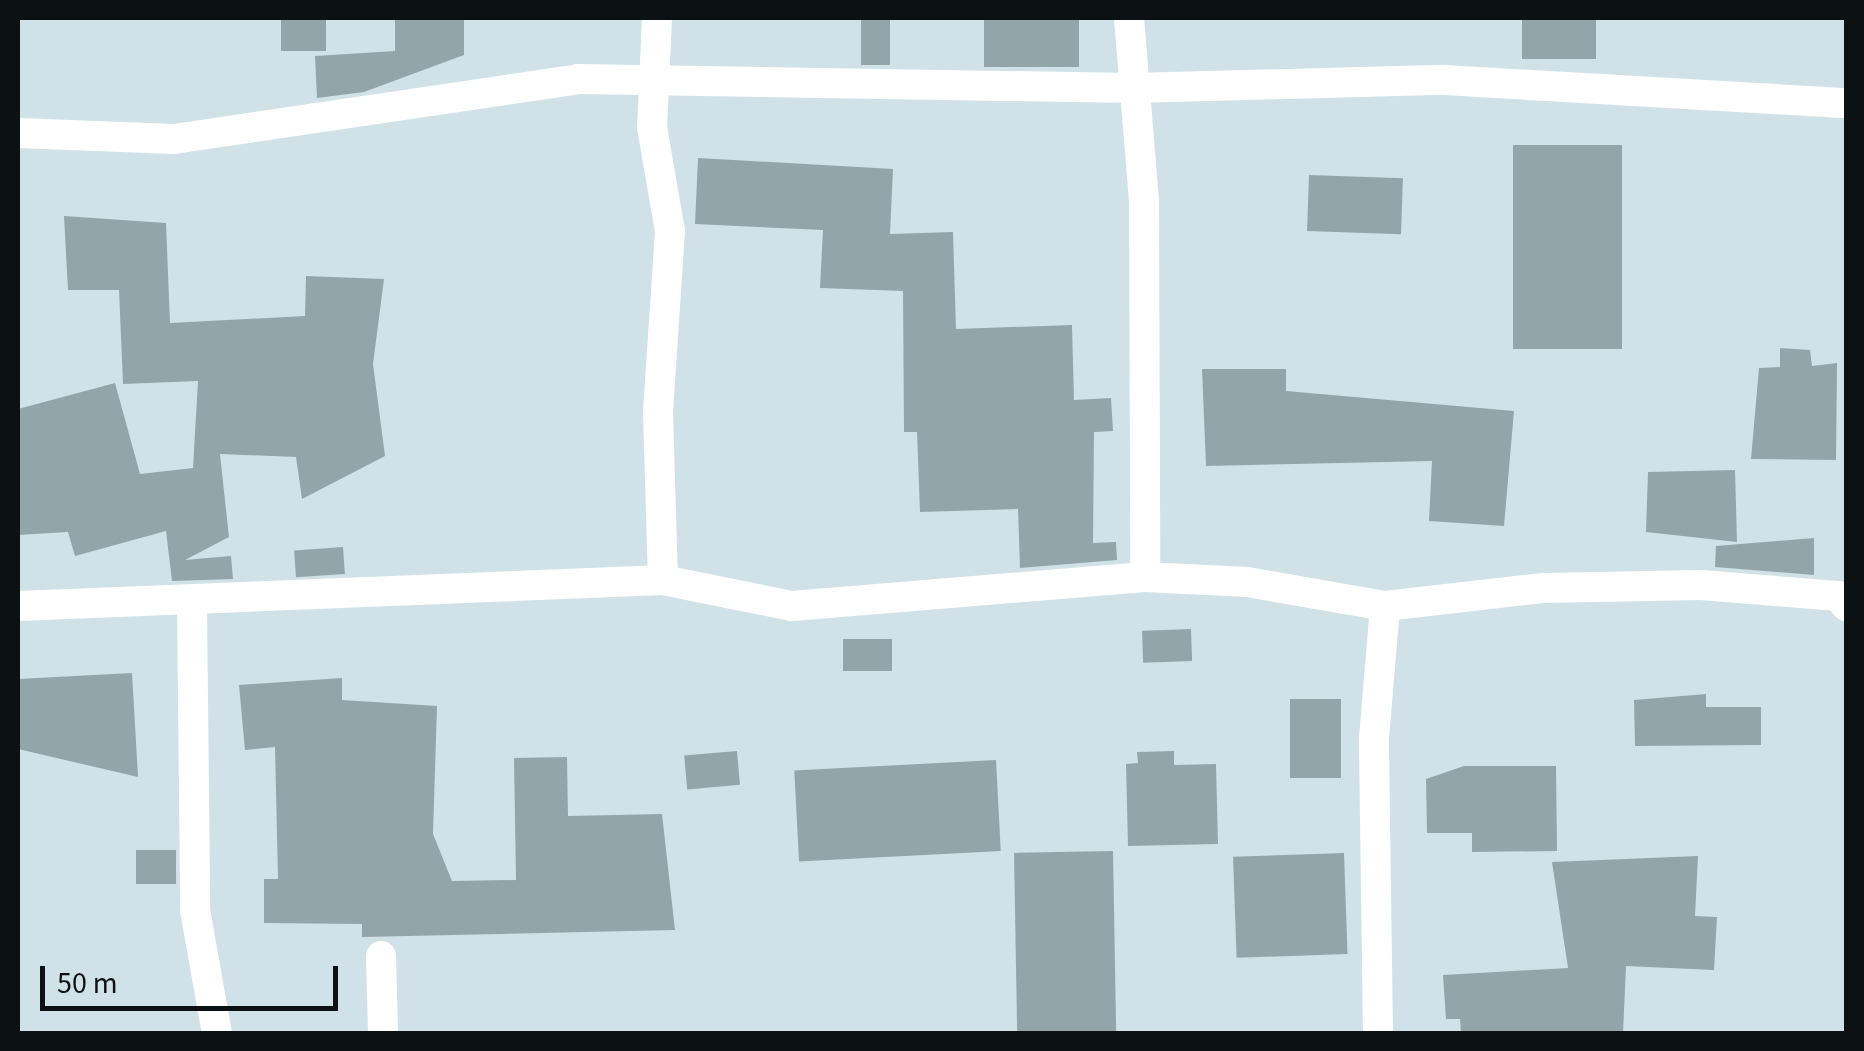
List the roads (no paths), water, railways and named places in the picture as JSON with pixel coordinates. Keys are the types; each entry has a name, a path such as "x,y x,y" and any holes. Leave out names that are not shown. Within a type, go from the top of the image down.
{"street":[{"path":"657,18 654,84 670,231 658,412 663,580"},
{"path":"1129,18 1144,201 1144,578"},
{"path":"18,133 174,140 502,86 1132,88 1444,80 1846,103"},
{"path":"18,606 192,604 663,580 792,606 1144,578 1246,582 1385,606 1544,588 1701,585 1844,598"},
{"path":"192,604 195,910 216,1034"},
{"path":"1378,1034 1374,738 1385,606"},
{"path":"381,956 383,1034"}]}
